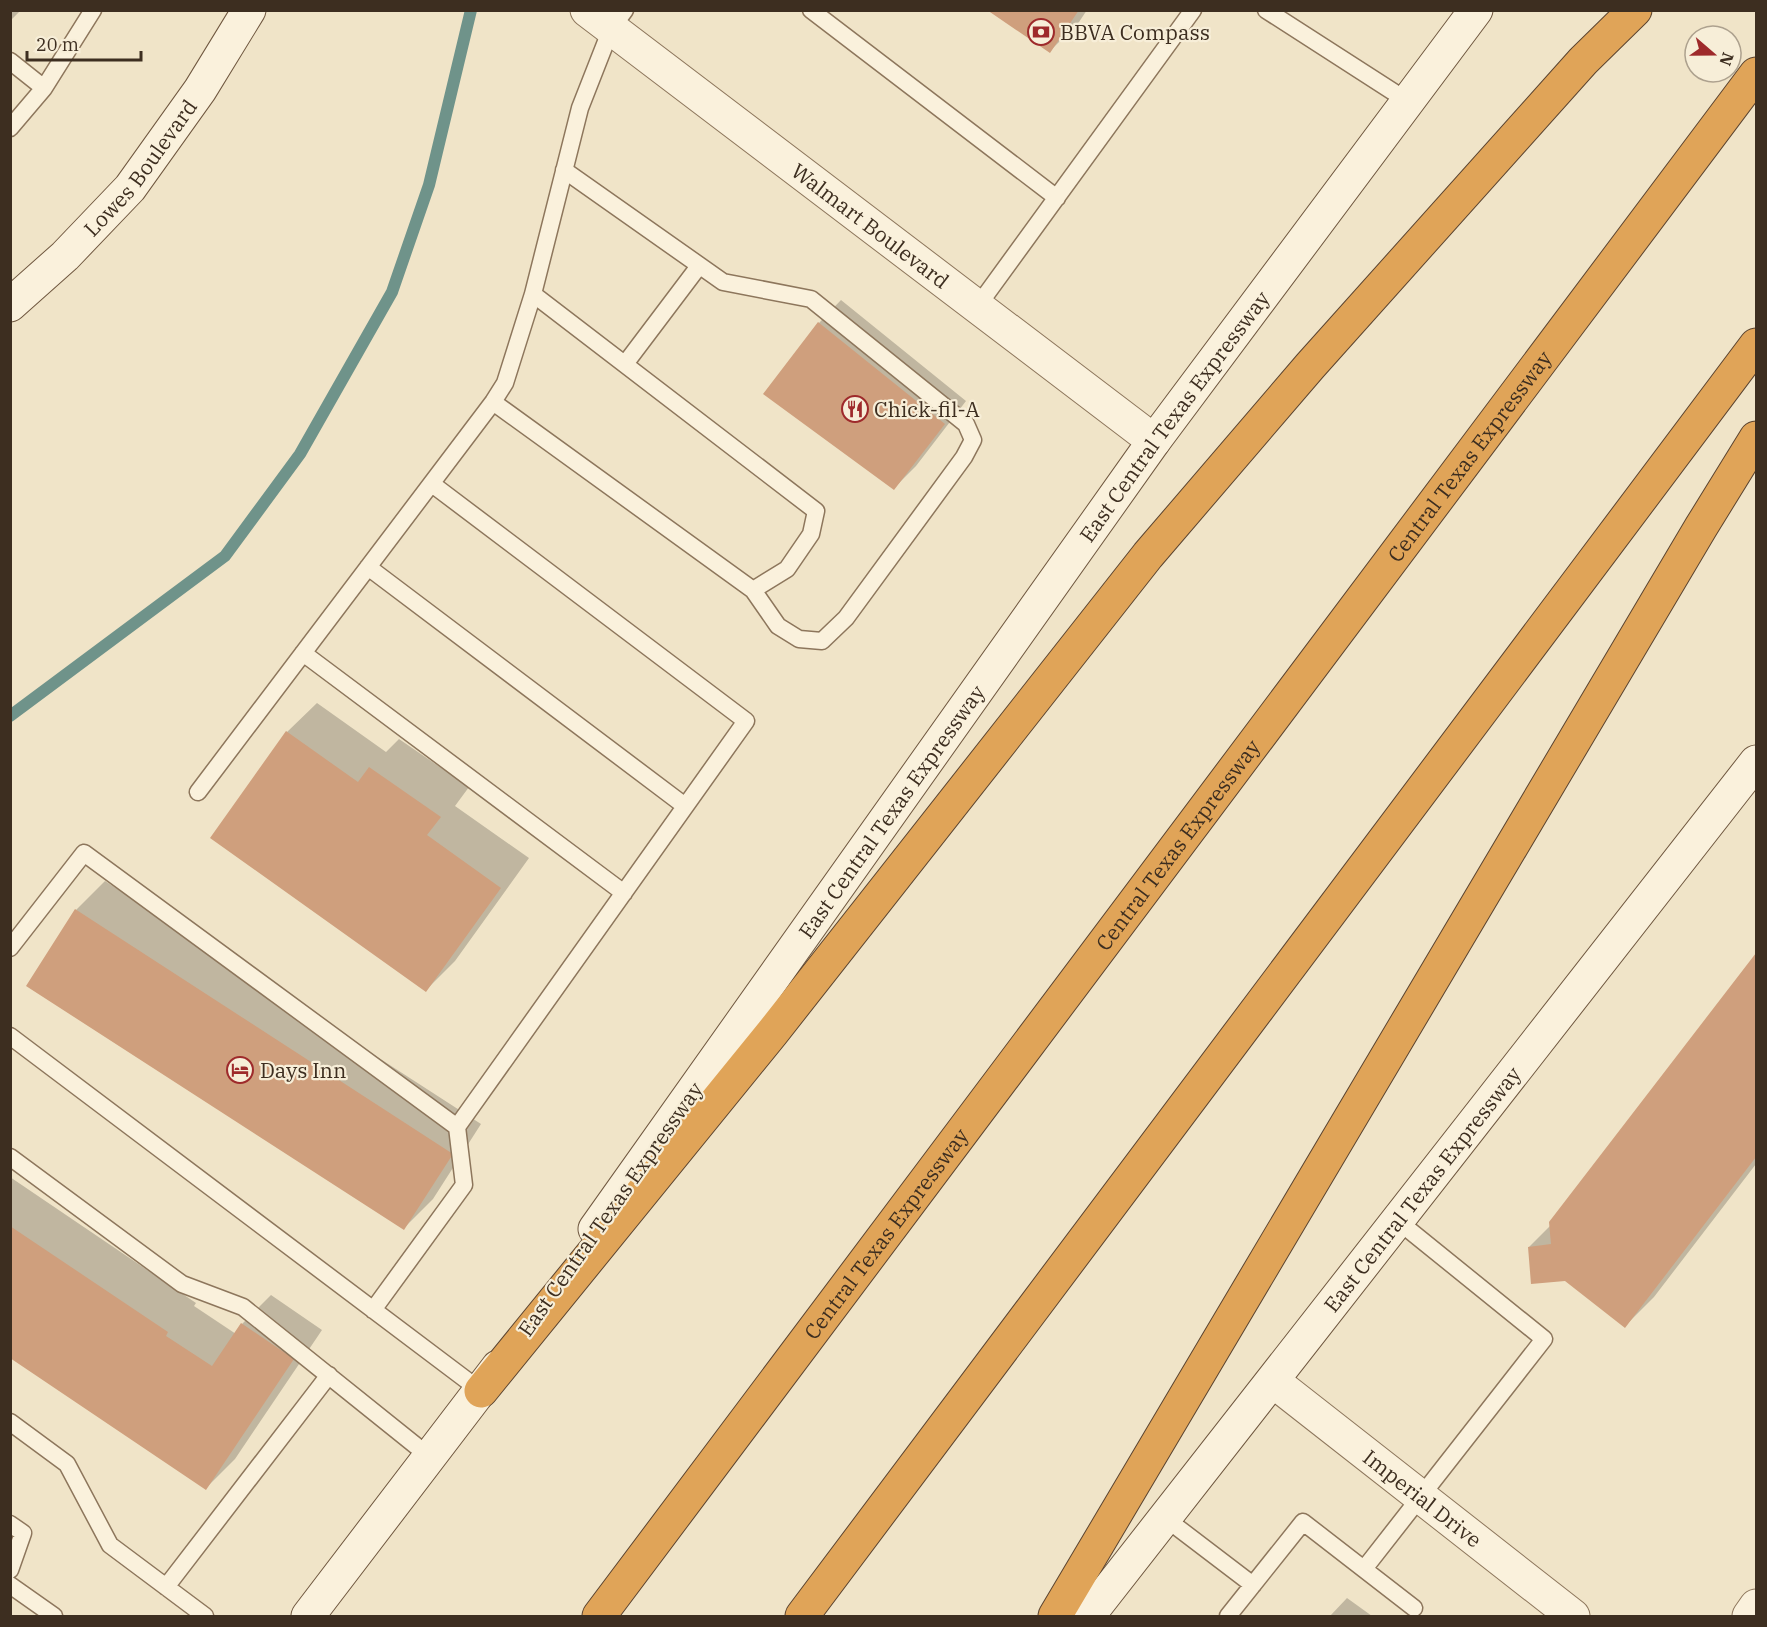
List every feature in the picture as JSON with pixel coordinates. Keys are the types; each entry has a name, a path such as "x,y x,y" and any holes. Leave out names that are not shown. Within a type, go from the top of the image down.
{"highway":[{"path":"481,1391 772,1033 1148,555 1310,366 1583,61 1635,10"},
{"name":"Central Texas Expressway","path":"599,1617 1756,74"},
{"path":"802,1617 1756,345"},
{"path":"1055,1617 1756,438"}],"main road":[{"name":"Lowes Boulevard","path":"10,305 65,256 130,188 200,90 249,10"},
{"name":"East Central Texas Expressway","path":"308,1617 481,1391 1154,441 1476,10"},
{"name":"Walmart Boulevard","path":"607,17 977,307 1154,441"},
{"name":"East Central Texas Expressway","path":"1088,1617 1756,762"},
{"name":"Imperial Drive","path":"1273,1381 1573,1617"},
{"path":"1749,1617 1756,1606"}],"lane":[{"path":"10,128 44,88 93,10"},
{"path":"811,10 1057,198"},
{"path":"977,307 1193,10"},
{"path":"1266,10 1409,102"},
{"path":"198,792 432,484 505,383 533,294 580,108 607,17"},
{"path":"10,61 44,88"},
{"path":"493,402 753,590 777,626 799,639 822,641 846,618 964,457 973,440 966,424 812,299 723,282 564,170"},
{"path":"625,363 699,266"},
{"path":"533,294 816,512 811,534 787,569 753,590"},
{"path":"373,1310 464,1185 457,1127 746,721 432,484"},
{"path":"368,567 685,806"},
{"path":"303,653 624,893"},
{"path":"10,948 84,853 457,1127"},
{"path":"10,1036 481,1391"},
{"path":"10,1157 182,1284 243,1307 430,1457"},
{"path":"1364,1569 1544,1339 1398,1221"},
{"path":"166,1587 329,1375"},
{"path":"10,1422 67,1464 110,1545 205,1617"},
{"path":"1165,1518 1254,1585"},
{"path":"1228,1617 1303,1522 1414,1608"},
{"path":"10,1524 23,1533 10,1570"},
{"path":"10,1585 54,1617"}],"building":[{"name":"BBVA Compass","path":"987,10 1079,10 1050,53"},
{"name":"Chick-fil-A","path":"818,322 945,424 894,490 763,394"},
{"path":"286,731 358,782 369,767 441,817 427,835 501,888 426,992 210,838"},
{"name":"Days Inn","path":"75,909 453,1154 404,1230 26,986"},
{"path":"1756,953 1756,1157 1625,1328 1565,1281 1531,1284 1528,1247 1551,1244 1549,1222"},
{"path":"10,1226 168,1332 166,1336 212,1366 241,1323 294,1359 206,1490 10,1358"}],"waterway":[{"path":"10,716 225,556 300,454 392,292 429,185 471,10"}],"place":[{"name":"BBVA Compass","path":"1041,32"},
{"name":"Chick-fil-A","path":"855,409"},
{"name":"Days Inn","path":"240,1070"}]}
